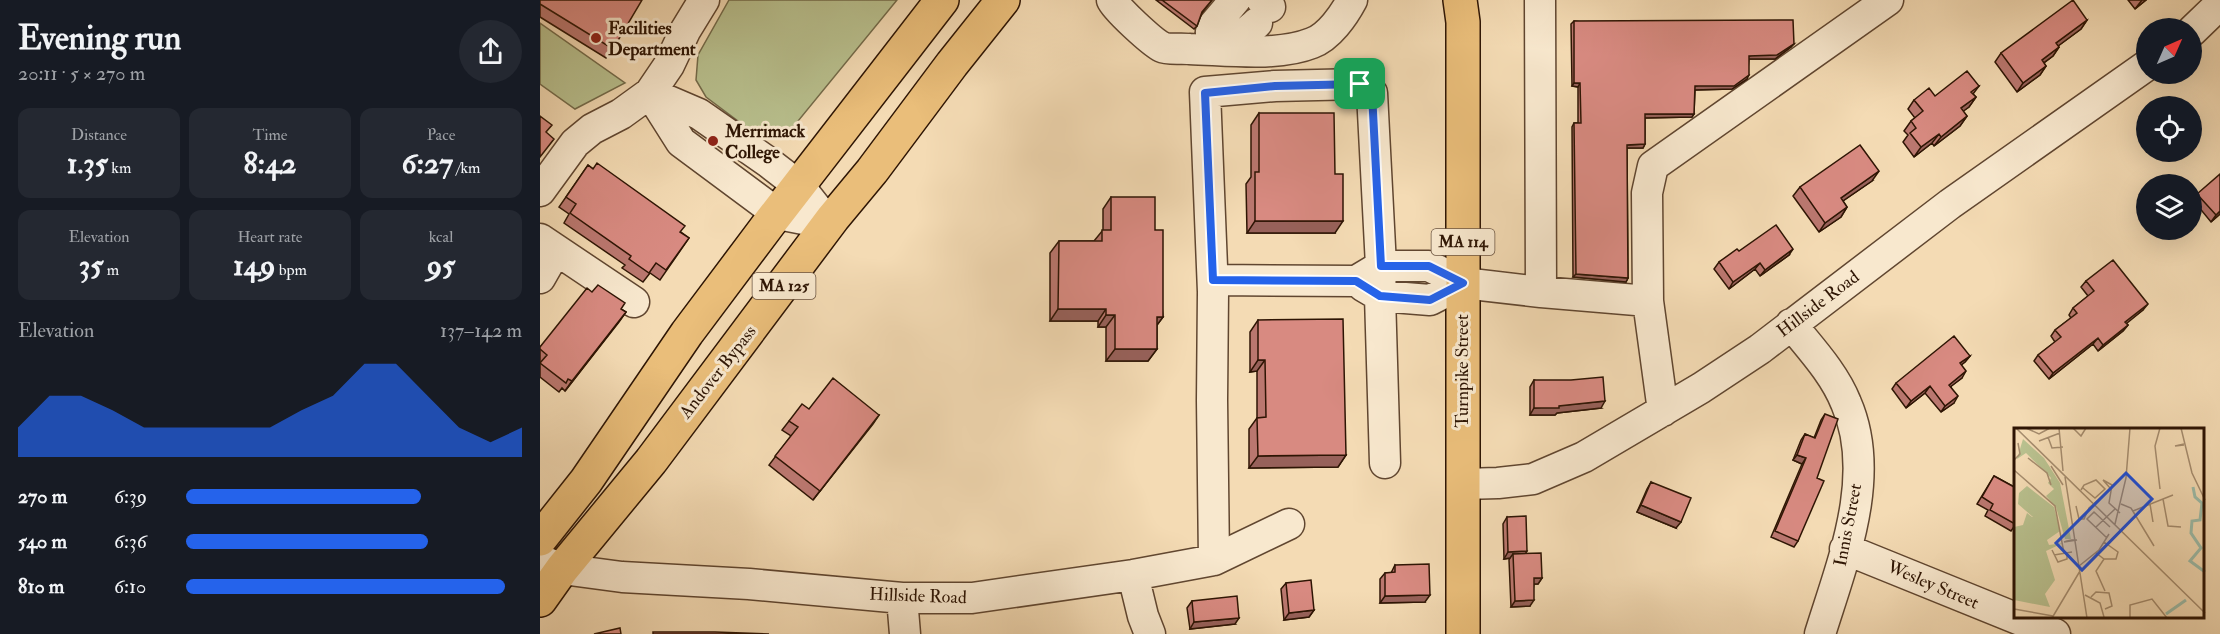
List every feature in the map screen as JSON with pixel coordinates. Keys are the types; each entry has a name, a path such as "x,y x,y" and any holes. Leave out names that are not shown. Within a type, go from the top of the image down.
{"main road":[{"name":"MA 125","path":"540,539 586,481 687,333 942,0"},
{"name":"Andover Bypass","path":"540,600 551,564 651,461 829,224 1003,0"},
{"name":"Turnpike Street","path":"1460,0 1462,22 1463,634"}],"street":[{"path":"540,191 575,143 592,129 621,114 650,93 669,65 685,31 704,0"},
{"path":"1112,0 1127,17 1162,47 1261,51 1288,49 1314,43 1345,13 1352,0"},
{"path":"1235,0 1213,26 1211,32 1217,39 1229,41 1241,37 1263,10"},
{"path":"1539,0 1541,292"},
{"path":"2202,21 2220,4"},
{"path":"1664,411 1648,301 1647,193 1653,166 1870,5"},
{"name":"Hillside Road","path":"1463,484 1533,479 1584,456 1664,411 1750,355 1950,204 2136,73"},
{"path":"1214,560 1213,280 1205,93 1275,86 1360,84 1372,93 1372,281 1385,463"},
{"path":"650,93 699,114 799,186 829,224"},
{"path":"650,93 681,142 777,214 829,224"},
{"path":"540,278 548,244 634,302"},
{"path":"1213,280 1372,281 1430,300 1463,283 1648,301"},
{"name":"Innis Street","path":"1791,324 1830,372 1846,402 1854,426 1858,482 1852,524 1820,634"},
{"name":"Hillside Road","path":"551,564 622,578 749,584 902,598 972,598 1133,575 1214,560 1289,524"},
{"name":"Wesley Street","path":"1845,549 2014,617"},
{"path":"1133,575 1150,634"},
{"path":"902,598 905,634"},
{"name":"Wesley Street","path":"2018,619 2055,634"}],"green space":[{"path":"729,0 897,0 794,126 774,137 750,130 706,97 696,80 698,55"},
{"path":"540,23 625,83 575,109 540,84"}],"building":[{"name":"Facilities Department","path":"540,0 642,0 613,49 540,4"},
{"path":"1162,0 1212,0 1202,12 1197,26"},
{"path":"2073,0 2087,20 2056,43 2059,47 2042,60 2046,66 2023,83 2001,53"},
{"path":"1793,20 1794,44 1777,55 1749,56 1749,75 1734,86 1695,86 1694,114 1645,114 1645,144 1627,145 1628,278 1576,274 1574,123 1581,123 1580,83 1574,83 1574,21"},
{"path":"1967,71 1979,86 1971,92 1976,97 1961,108 1967,116 1941,137 1939,134 1921,147 1910,133 1916,128 1911,121 1923,111 1914,100 1929,88 1935,96"},
{"path":"1259,113 1334,113 1335,174 1343,174 1343,221 1255,221 1255,172 1259,172"},
{"path":"540,116 552,125 546,132 554,139 540,157"},
{"path":"1860,145 1879,171 1841,198 1847,207 1825,223 1800,187"},
{"path":"597,163 685,226 680,232 689,238 666,270 656,263 649,273 629,259 631,256 570,213 576,204 566,197 588,165 593,169"},
{"path":"2220,174 2220,211 2216,215 2202,200 2202,190"},
{"path":"1111,197 1155,197 1155,230 1163,230 1163,317 1157,317 1157,349 1115,349 1115,315 1106,315 1106,309 1058,309 1059,241 1102,241 1102,230 1111,230"},
{"path":"1776,225 1793,249 1765,270 1760,263 1733,282 1719,262"},
{"path":"2113,260 2148,304 2125,322 2128,325 2103,345 2098,338 2053,373 2038,355 2061,337 2055,330 2077,313 2073,308 2094,291 2086,281"},
{"path":"598,285 625,303 621,309 626,312 572,381 568,379 566,383 540,363 547,355 540,347 587,288 592,292"},
{"path":"1343,319 1346,455 1258,456 1257,418 1266,417 1265,360 1258,360 1258,320"},
{"path":"1954,336 1970,356 1960,363 1966,371 1949,385 1958,396 1945,406 1930,386 1911,401 1896,383"},
{"path":"1603,377 1605,401 1559,406 1559,408 1534,408 1534,380"},
{"path":"833,378 879,415 820,491 775,456 798,427 789,421 802,404 809,409"},
{"path":"1825,414 1838,419 1817,478 1824,481 1798,541 1775,531 1806,458 1797,455 1805,434 1815,438"},
{"path":"1994,476 2014,487 2014,523 1990,510 1993,504 1982,497"},
{"path":"1651,482 1691,498 1681,522 1641,505"},
{"path":"1526,516 1527,551 1508,552 1507,517"},
{"path":"1541,553 1542,578 1534,578 1534,600 1515,601 1513,554"},
{"path":"1429,564 1430,595 1385,596 1385,573 1395,572 1395,565"},
{"path":"1311,580 1314,610 1289,613 1286,583"},
{"path":"1237,596 1239,618 1194,622 1192,601"},
{"path":"620,628 621,634 594,634"},
{"path":"653,632 715,632 769,634 653,634"}],"place":[{"name":"Facilities Department","path":"596,38"},
{"name":"Merrimack College","path":"713,141"}],"route":[{"path":"1360,84 1372,93 1381,266 1429,266 1463,283 1430,300 1380,296 1356,281 1213,280 1205,93 1275,86 1360,84"}]}
